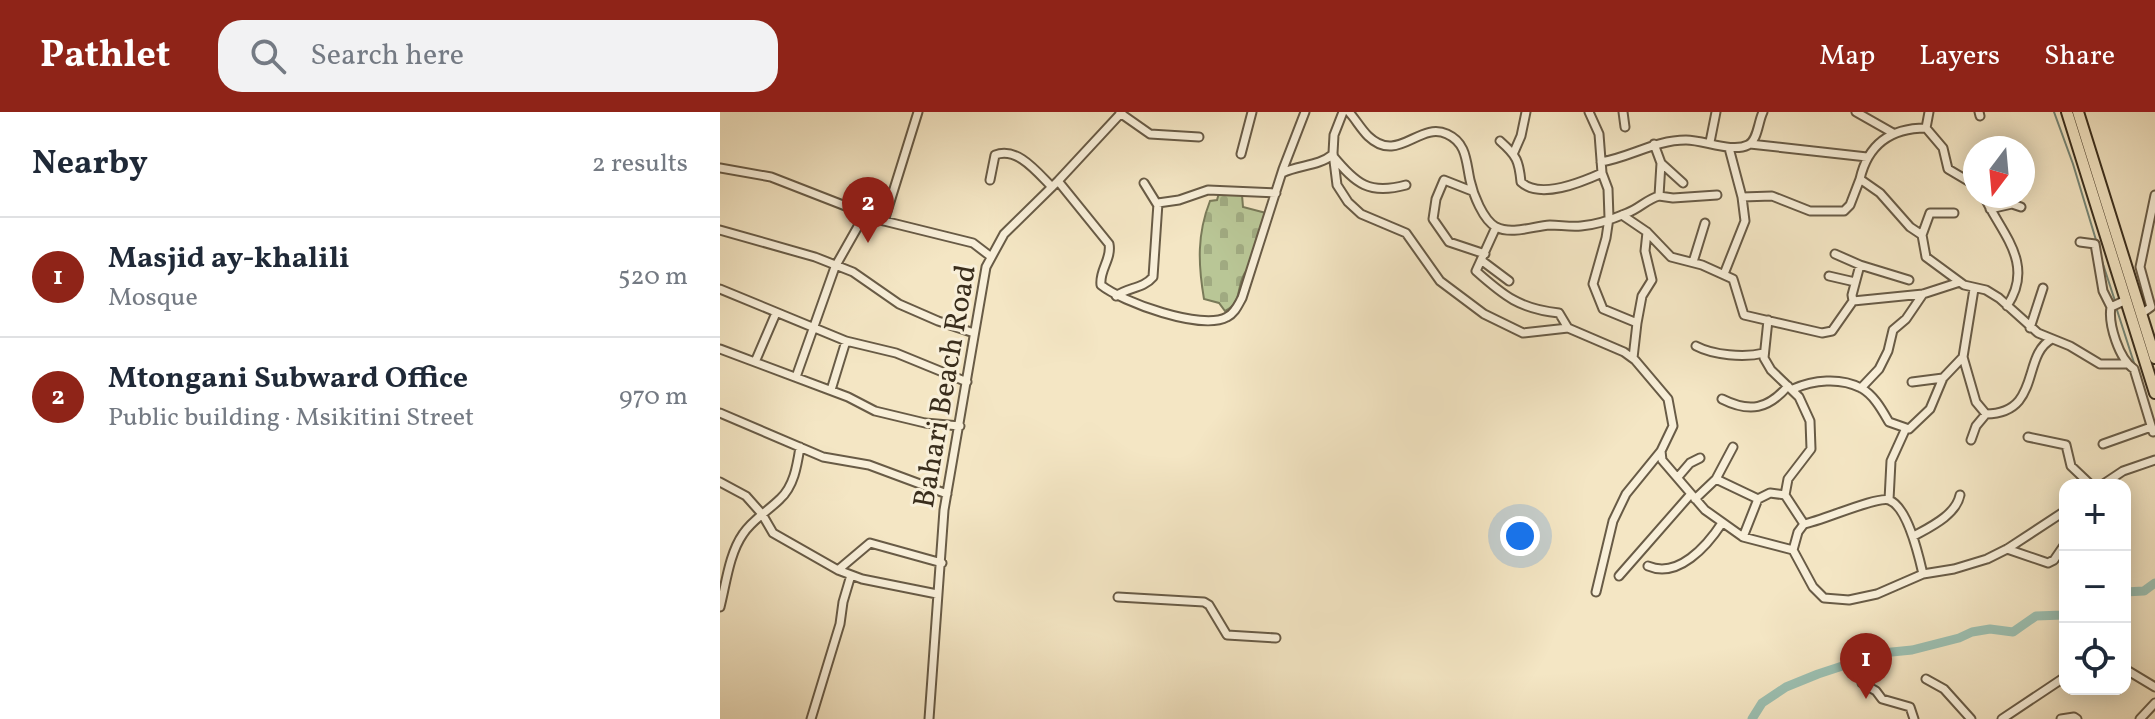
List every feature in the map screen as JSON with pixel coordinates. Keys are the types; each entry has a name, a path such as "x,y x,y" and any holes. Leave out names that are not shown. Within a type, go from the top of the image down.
{"highway":[{"path":"2067,112 2155,393"},
{"path":"2078,112 2155,358"}],"street":[{"path":"884,221 918,112"},
{"path":"1241,154 1252,112"},
{"path":"990,180 992,159 1003,152 1021,158 1055,184 1109,244 1110,253 1100,282 1116,296 1171,314 1202,320 1224,319 1233,313 1242,298 1305,112"},
{"path":"1596,592 1613,521 1626,494 1661,451 1673,426 1668,399 1633,358 1568,328 1523,333 1484,314 1448,288 1406,233 1361,214 1348,202 1337,185 1334,135 1346,112 1366,134 1387,147 1439,132 1453,137 1466,156 1472,191 1492,225 1510,230 1550,225 1580,227 1622,215 1659,196 1717,195"},
{"path":"1514,152 1526,112"},
{"path":"1589,112 1599,134 1602,173 1608,189 1609,218 1594,288 1603,309 1637,323"},
{"path":"1623,112 1625,127"},
{"path":"1710,142 1716,112"},
{"path":"1750,144 1763,112"},
{"path":"1856,112 1893,133"},
{"path":"1926,128 1929,112"},
{"path":"1121,113 1150,134 1199,137"},
{"name":"Bahari Beach Road","path":"929,719 947,494 981,285 990,256 1004,234 1121,113"},
{"path":"1742,197 1772,196 1810,211 1844,211 1850,205 1867,157 1877,144 1893,133 1926,128"},
{"path":"1926,128 1943,148 1948,169 1963,178"},
{"path":"1601,162 1672,140 1710,142 1729,148 1750,144 1867,157"},
{"path":"1500,141 1514,152 1522,170 1521,182 1527,187 1546,189 1580,183 1602,173"},
{"path":"1654,144 1661,163 1659,196"},
{"path":"1724,274 1745,221 1729,148"},
{"path":"1282,173 1324,161 1333,154"},
{"path":"1333,154 1345,172 1361,184 1387,190 1406,185"},
{"path":"1661,163 1683,183"},
{"path":"720,168 771,177 884,221 973,243 990,256"},
{"path":"1860,179 1880,193 1910,227 1922,235"},
{"path":"1472,191 1444,180 1436,199 1433,219 1449,242 1483,257 1509,281"},
{"path":"1116,296 1153,277 1157,204 1144,183"},
{"path":"1157,204 1208,190 1276,193"},
{"path":"2141,314 2151,307 2140,267 2155,195"},
{"path":"1994,208 1990,209 2009,237 2014,254 2017,288 2007,306"},
{"path":"1954,213 1930,213 1922,235 1922,250 1926,257 1960,282 1991,293 2030,328 2100,364 2127,364"},
{"path":"796,377 835,267 865,214"},
{"path":"1622,215 1647,232 1671,257 1693,262 1736,282 1744,315 1827,333 1832,331 1853,301 1860,265"},
{"path":"1693,262 1705,223"},
{"path":"1496,227 1476,271 1503,296 1530,309 1559,313 1568,328"},
{"path":"720,230 815,257 853,272 899,304 974,333"},
{"path":"1633,358 1644,292 1652,280 1645,251 1647,232"},
{"path":"2080,242 2095,244 2103,291 2111,307 2112,326 2127,364 2134,369 2152,429 2103,444"},
{"path":"1835,254 1909,280"},
{"path":"1829,276 1855,282"},
{"path":"1853,301 1923,294 1960,282"},
{"path":"2030,328 2043,288"},
{"path":"720,289 846,341 896,353 967,382"},
{"path":"1974,289 1963,357 1976,402 1986,414"},
{"path":"1861,388 1879,369 1893,330 1906,319 1923,294"},
{"path":"2111,307 2126,300"},
{"path":"755,362 776,313"},
{"path":"1768,320 1764,353 1771,370 1791,387 1810,421 1812,443 1809,454 1788,479 1785,495 1804,524"},
{"path":"1971,440 1976,426 1986,414 2001,412 2021,397 2031,382 2040,349 2052,339"},
{"path":"831,390 846,341"},
{"path":"1696,346 1721,353 1764,353"},
{"path":"720,349 831,390 875,411 925,423 960,426"},
{"path":"1722,399 1739,408 1748,408 1775,400 1791,387 1831,381 1861,388 1879,404 1889,422 1913,428 1930,409 1943,378 1963,357"},
{"path":"1912,382 1943,378"},
{"path":"720,413 823,457 878,468 947,494"},
{"path":"1889,500 1891,461 1906,428"},
{"path":"2028,437 2066,445 2071,466 2085,479"},
{"path":"720,607 738,542 789,486 797,470 800,447"},
{"path":"1619,576 1692,497 1716,479 1733,447"},
{"path":"1661,451 1662,460 1692,497 1722,523 1743,537 1793,550"},
{"path":"1678,477 1690,463 1700,458"},
{"path":"2111,479 2123,471 2155,460"},
{"path":"1716,479 1758,499"},
{"path":"720,482 743,494 762,514 773,533 838,570 913,591 937,594"},
{"path":"1743,537 1758,499 1770,493 1785,495"},
{"path":"1914,536 1955,508 1960,495"},
{"path":"1923,574 1914,536 1889,500 1873,501 1804,524 1798,532 1793,550 1813,587 1824,598 1839,601 1877,594 1923,574 1954,569 2007,549 2059,515"},
{"path":"1648,566 1665,570 1686,560 1704,547 1722,523"},
{"path":"838,570 870,543 942,563"},
{"path":"2007,549 2048,563 2060,551"},
{"path":"811,719 840,624 851,575"},
{"path":"1118,597 1204,602 1227,635 1276,638"},
{"path":"2131,673 2155,687"},
{"path":"1926,679 1944,689 1971,719"},
{"path":"2002,719 2059,681"},
{"path":"1862,683 1876,691 1882,699 1910,707 1914,719"},
{"path":"2140,719 2155,703"},
{"path":"2061,719 2077,719"}],"green space":[{"path":"1219,193 1242,195 1243,207 1266,213 1235,303 1225,311 1219,303 1204,299 1200,261 1206,213 1210,201 1217,200"}],"waterway":[{"path":"2054,112 2096,240"},
{"path":"2101,258 2115,301"},
{"path":"2116,307 2135,366"},
{"path":"2131,592 2144,591 2155,583"},
{"path":"1752,719 1762,703 1786,687 1818,674 1882,653 1912,650 1972,632 1990,629 2013,632 2036,616 2059,615"}],"place":[{"name":"Mtongani Subward Office","path":"868,243"},
{"name":"Masjid ay-khalili","path":"1866,699"}]}
